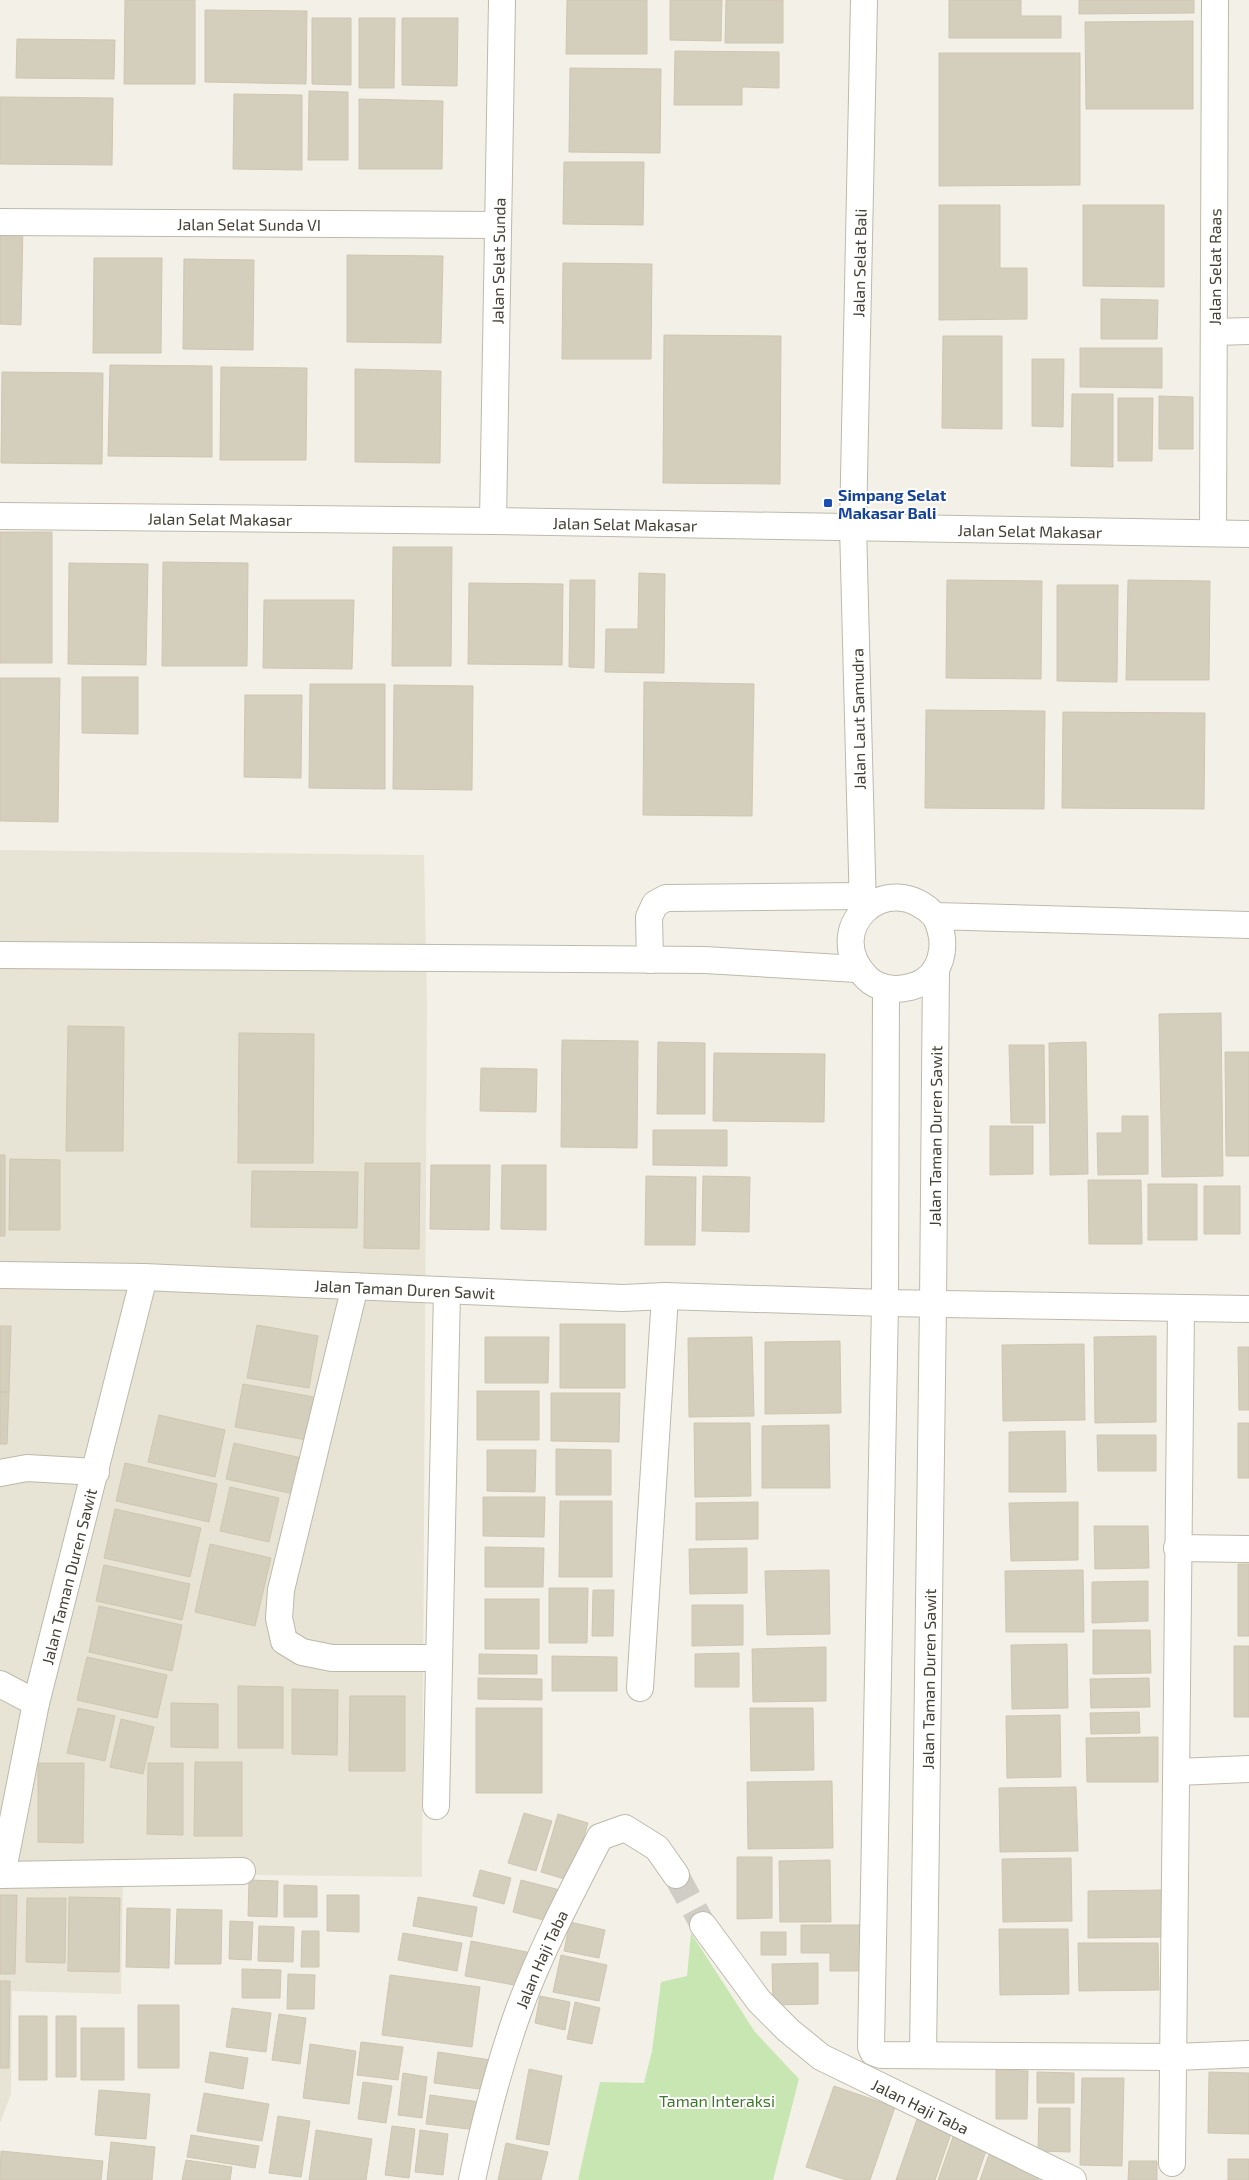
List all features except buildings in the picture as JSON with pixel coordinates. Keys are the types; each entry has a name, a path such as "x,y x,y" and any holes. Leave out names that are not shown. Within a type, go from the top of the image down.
{"street":[{"name":"Jalan Selat Sunda","path":"493,521 502,0"},
{"name":"Jalan Selat Bali","path":"854,526 864,0"},
{"name":"Jalan Selat Raas","path":"1213,533 1215,0"},
{"name":"Jalan Selat Sunda VI","path":"0,222 498,225"},
{"path":"1215,332 1249,331"},
{"name":"Jalan Selat Makasar","path":"0,516 854,526 1249,534"},
{"name":"Jalan Laut Samudra","path":"854,526 862,904"},
{"path":"650,960 649,917 655,904 666,898 862,904 899,897 913,900 925,906 935,916 941,928 944,942 941,956 936,969 926,980 900,990 886,989 870,981 857,969 851,954 850,939 862,904"},
{"path":"935,916 1249,925"},
{"path":"0,955 714,961 857,969"},
{"name":"Jalan Taman Duren Sawit","path":"923,2055 934,1303 936,969"},
{"path":"886,989 885,1303 871,2047 873,2052 881,2055 1174,2057 1249,2054"},
{"name":"Jalan Taman Duren Sawit","path":"0,1275 144,1277 623,1298 665,1296 885,1303 1249,1309"},
{"name":"Jalan Taman Duren Sawit","path":"1,1875 36,1703 144,1277"},
{"path":"355,1286 281,1590 279,1618 284,1641 302,1652 332,1658 439,1658"},
{"path":"436,1806 447,1291"},
{"path":"640,1688 665,1296"},
{"path":"1172,2164 1181,1309"},
{"path":"0,1472 27,1468 96,1472"},
{"path":"1178,1548 1249,1549"},
{"path":"0,1684 36,1703"},
{"path":"1177,1772 1249,1769"},
{"name":"Jalan Haji Taba","path":"472,2180 498,2072 518,2014 544,1951 600,1837 625,1828 656,1848 676,1875"},
{"path":"1,1875 242,1871"},
{"name":"Jalan Haji Taba","path":"703,1925 759,2001 788,2030 820,2057 1073,2180"}],"shaded area":[{"path":"0,850 424,855 427,1003 422,1877 262,1875 123,1879 121,1994 12,1991 11,2094 0,2123"}],"green space":[{"name":"Taman Interaksi","path":"691,1933 755,2032 799,2079 773,2180 578,2180 600,2082 644,2083 652,2051 661,1982 687,1976"}],"tunnel":[{"path":"676,1875 703,1925"}],"place":[{"name":"Simpang Selat Makasar Bali","path":"828,503"}]}
